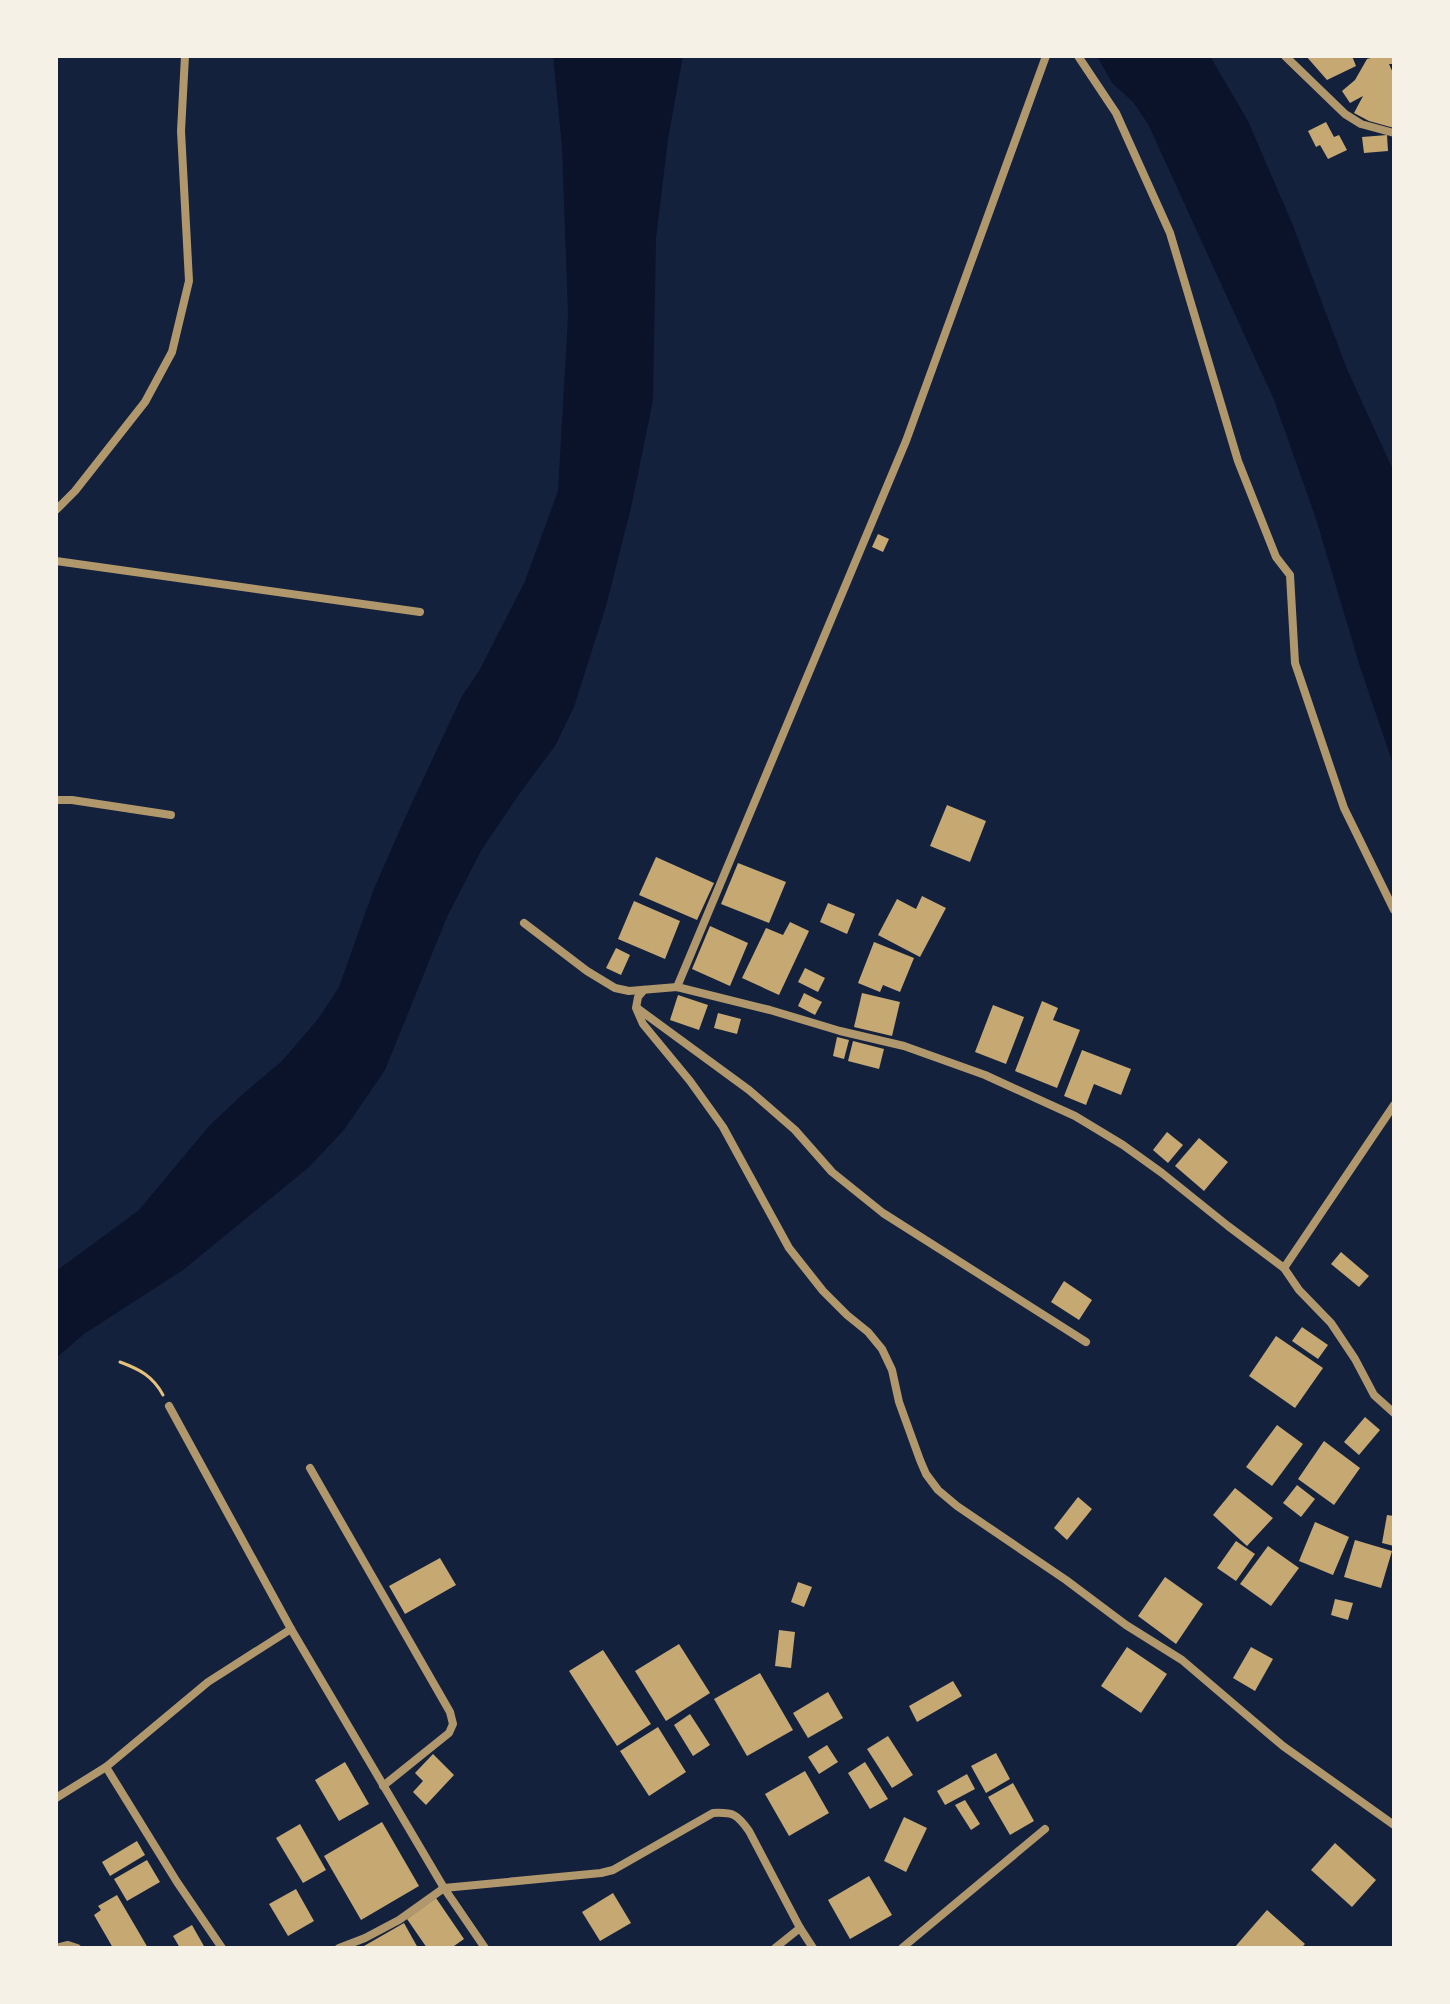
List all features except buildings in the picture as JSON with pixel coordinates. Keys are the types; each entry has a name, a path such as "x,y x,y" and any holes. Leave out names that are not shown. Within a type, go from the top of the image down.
{"street":[{"path":"56,510 75,491 145,402 172,352 189,281 181,131 185,56"},
{"path":"677,987 906,441 1046,56"},
{"path":"1078,56 1116,113 1170,233 1238,461 1276,557 1290,575 1295,663 1344,808 1394,910"},
{"path":"1285,56 1345,114 1361,124 1394,133"},
{"path":"56,561 420,612"},
{"path":"56,800 171,815"},
{"path":"524,923 587,971 615,988 629,991 677,987 904,1046 985,1075 1075,1116 1162,1173 1284,1268 1299,1290 1331,1323 1374,1395 1394,1413"},
{"path":"644,990 638,997 636,1008 643,1024 723,1127 789,1248 823,1291 882,1349 892,1370 899,1402 920,1460 938,1490 1126,1625 1182,1660 1283,1746 1394,1825"},
{"path":"636,1008 749,1090 795,1130 832,1172 883,1213 1086,1342"},
{"path":"1284,1268 1394,1105"},
{"path":"169,1406 291,1629 444,1888 485,1948"},
{"path":"310,1468 450,1712 453,1724 449,1733 383,1786"},
{"path":"56,1798 106,1767 208,1682 291,1629"},
{"path":"106,1767 222,1948"},
{"path":"339,1948 399,1920 444,1888 613,1870 713,1813 728,1812 739,1817 749,1831 813,1948"},
{"path":"902,1948 1045,1829"},
{"path":"775,1948 800,1928"},
{"path":"56,1948 68,1945 77,1948"}],"path":[{"path":"120,1362 141,1370 157,1383 169,1406"}],"water":[{"path":"553,56 683,56 668,139 656,239 653,400 631,508 606,606 574,707 555,746 481,851 447,917 385,1070 344,1130 308,1168 183,1270 84,1334 56,1358 56,1271 139,1210 209,1126 282,1061 318,1019 339,987 373,891 409,809 462,696 479,671 525,581 558,491 568,316 562,147"},
{"path":"1097,56 1210,56 1248,121 1292,223 1347,369 1394,472 1394,767 1360,667 1316,519 1274,400 1148,124 1133,102 1112,83"}]}
